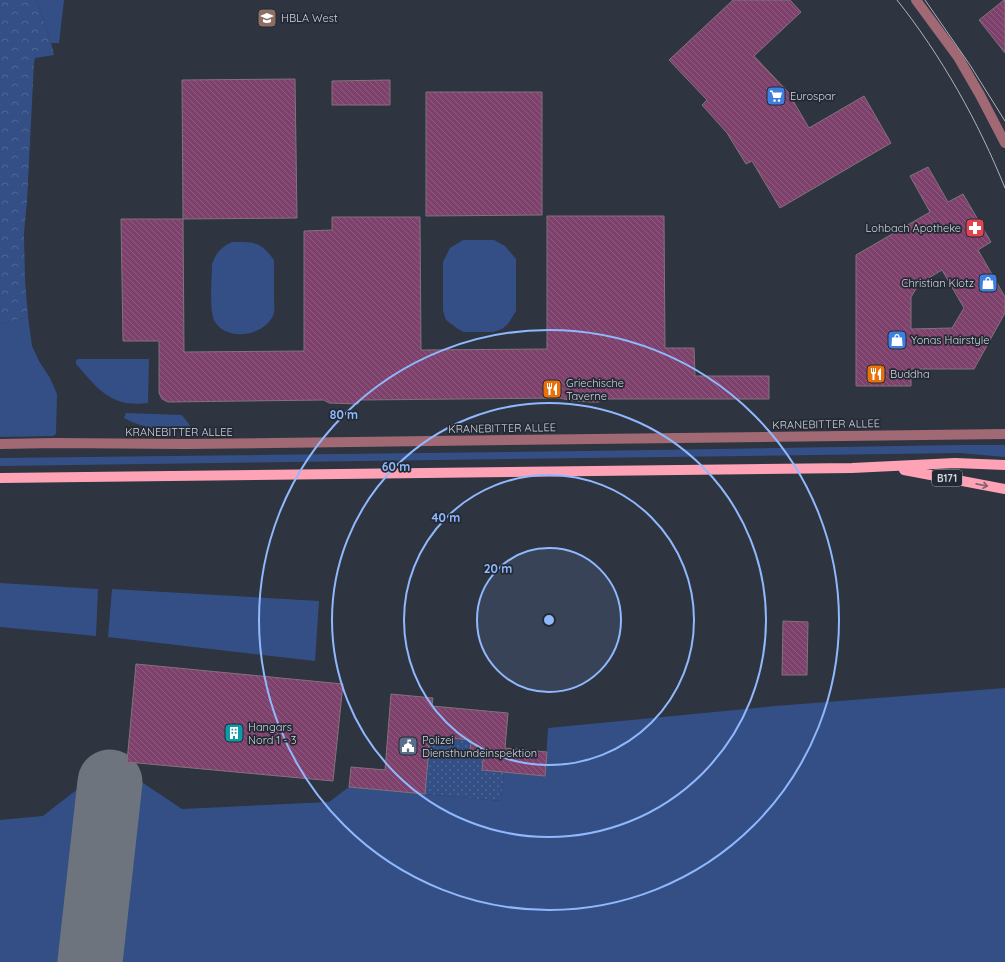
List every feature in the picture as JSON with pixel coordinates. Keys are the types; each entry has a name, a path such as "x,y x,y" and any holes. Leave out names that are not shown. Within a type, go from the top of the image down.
{"main road":[{"name":"B171","path":"0,478 889,467 955,463 1005,465"},
{"name":"B171","path":"889,467 1005,489"}],"street":[{"path":"916,0 958,57 1005,143"},
{"name":"KRANEBITTER ALLEE","path":"0,444 185,444 1005,434"}],"green space":[{"path":"0,0 37,0 54,55 35,58 34,62 24,233 25,280 28,317 0,324"},
{"path":"37,0 64,0 59,43 51,43"},
{"path":"463,240 494,240 505,246 516,259 516,311 508,324 502,329 493,332 464,332 446,320 443,311 443,262 450,248"},
{"path":"232,242 246,242 261,246 274,260 274,313 270,321 263,327 246,334 227,332 219,327 212,315 212,264 219,251"},
{"path":"28,317 32,346 57,394 56,434 53,436 0,437 0,324"},
{"path":"149,359 148,403 124,403 106,395 76,364 76,360"},
{"path":"126,413 182,415 191,427 188,430 180,430 147,427 124,418"},
{"path":"1005,445 1005,457 960,453 0,466 0,458"},
{"path":"0,583 98,589 96,636 0,627"},
{"path":"112,589 319,601 315,661 108,637"},
{"path":"1005,688 1005,962 0,962 0,820 43,816 84,784 140,781 182,809 329,802 349,787 501,801 504,772 545,776 548,728 776,706"},
{"path":"430,736 471,740 470,751 484,752 483,770 504,772 501,801 425,794"}],"building":[{"path":"733,0 790,0 801,12 754,56 788,92 809,128 864,96 891,143 780,208 752,161 746,164 727,133 702,105 707,100 669,60"},
{"path":"1005,0 1005,53 979,20"},
{"path":"295,79 297,218 183,219 182,80"},
{"path":"390,80 390,105 332,105 332,81"},
{"path":"426,92 542,92 542,215 426,216"},
{"path":"928,167 948,202 963,194 991,242 978,250 1005,297 1005,313 974,369 911,369 911,386 856,386 856,255 930,212 910,176","holes":["942,270 964,308 952,328 911,329 911,297 919,284"]},
{"path":"547,216 664,216 665,348 694,348 695,376 769,376 769,399 604,399 599,402 573,401 560,398 360,400 358,404 329,403 324,400 168,402 162,399 159,393 159,341 123,341 121,219 183,219 184,352 304,351 304,231 332,230 332,217 420,217 421,350 547,349"},
{"path":"783,621 808,622 807,675 782,675"},
{"name":"Hangars Nord 1 - 3","path":"136,664 343,684 333,781 127,762"},
{"name":"Polizei Diensthundeinspektion","path":"391,694 433,698 432,706 508,713 505,748 547,752 545,776 482,770 484,752 470,751 471,740 430,736 425,794 349,787 351,767 385,770"}],"taxiway":[{"path":"90,962 110,782"}],"tram line":[{"path":"897,0 929,43 958,90 995,164 1005,188"},
{"path":"925,0 970,65 1005,121"}],"place":[{"name":"HBLA West","path":"267,18"},
{"name":"Eurospar","path":"776,96"},
{"name":"Lohbach Apotheke","path":"975,228"},
{"name":"Christian Klotz","path":"988,283"},
{"name":"Yonas Hairstyle","path":"897,340"},
{"name":"Buddha","path":"876,374"},
{"name":"Griechische Taverne","path":"552,389"},
{"name":"Hangars Nord 1 - 3","path":"234,733"},
{"name":"Polizei Diensthundeinspektion","path":"408,746"}]}
